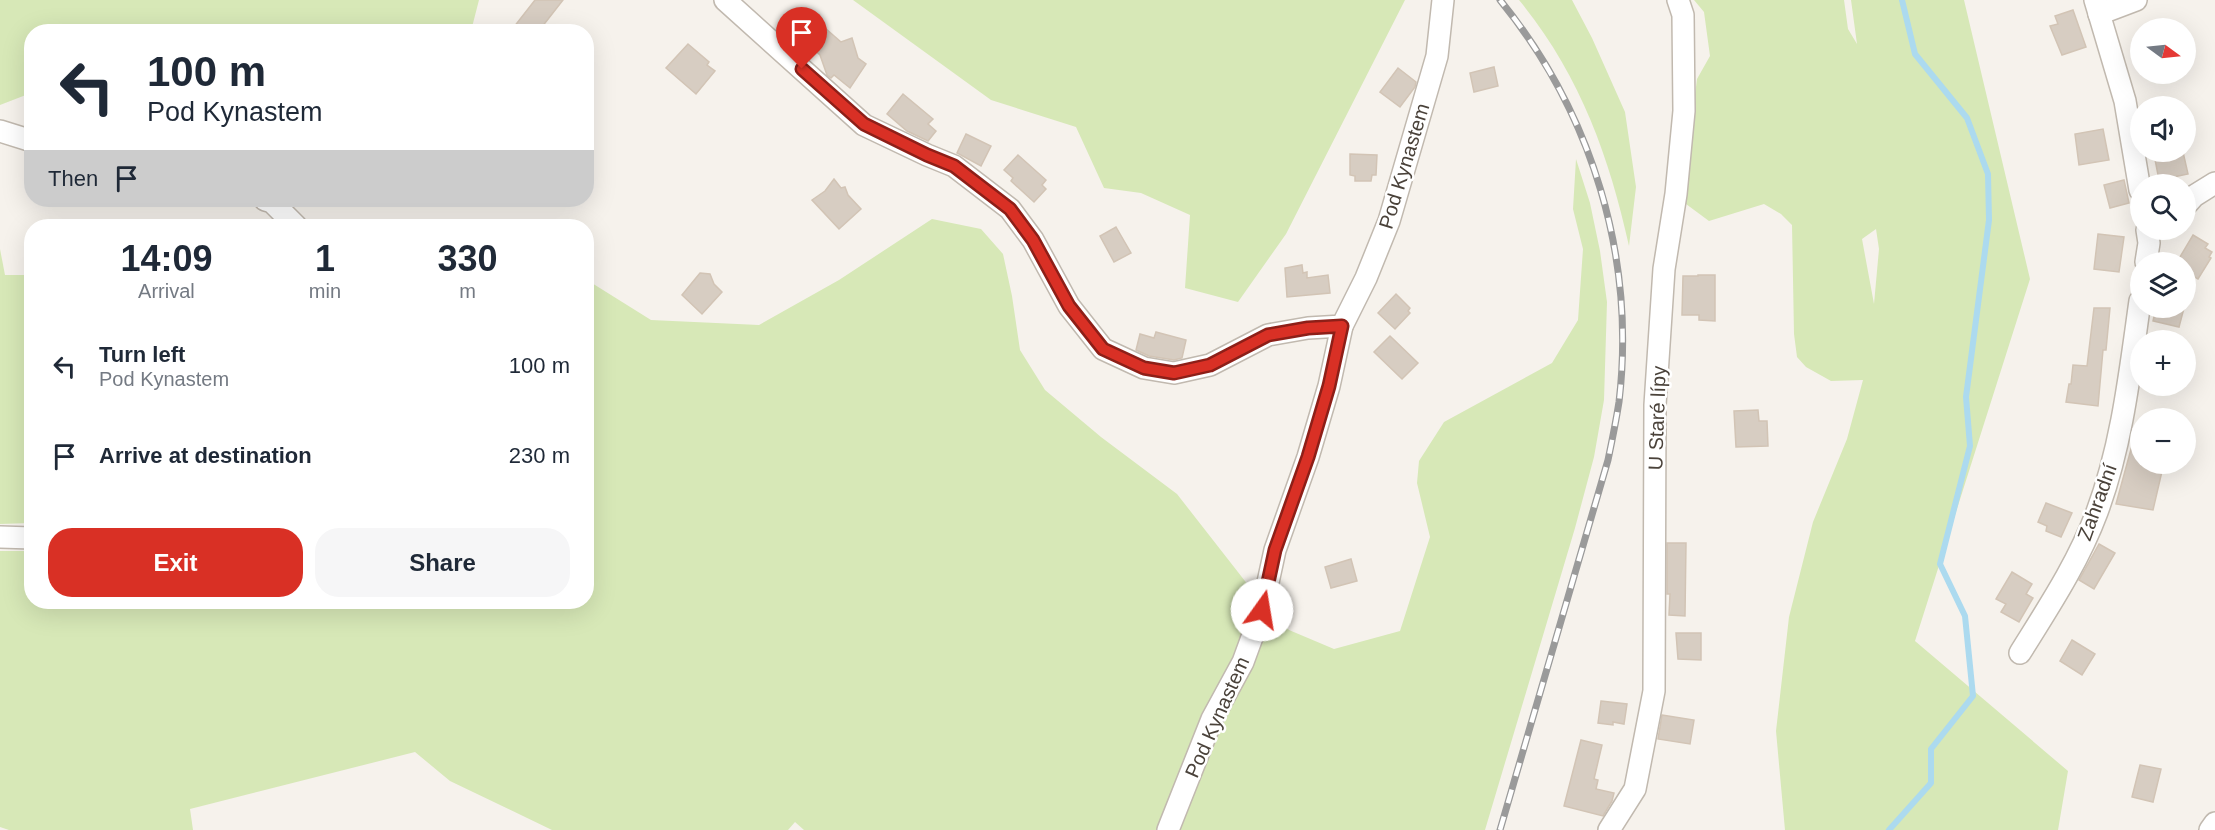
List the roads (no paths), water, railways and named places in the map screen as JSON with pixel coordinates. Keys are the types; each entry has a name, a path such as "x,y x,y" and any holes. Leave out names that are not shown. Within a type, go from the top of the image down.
{"street":[{"path":"725,0 864,124 954,166 1010,209 1033,240 1069,306 1103,349 1144,368 1174,373 1210,365 1268,335 1308,328 1342,326"},
{"name":"Pod Kynastem","path":"1168,830 1212,719 1243,662 1262,610 1275,550 1308,457 1329,386 1342,326 1366,278 1389,221 1437,56 1443,0"},
{"name":"U Staré lípy","path":"1609,830 1635,789 1654,691 1655,405 1664,269 1676,194 1684,111 1683,15 1678,0"},
{"path":"2136,0 2097,7 2125,102 2137,174"},
{"path":"0,131 24,138"},
{"path":"2196,195 2215,183"},
{"path":"277,207 289,219"},
{"name":"Zahradní","path":"2020,653 2067,576 2097,512 2121,430 2137,318"},
{"path":"0,537 24,538"},
{"path":"2210,830 2215,823"}],"waterway":[{"path":"1889,830 1931,783 1931,749 1973,696 1965,616 1940,564 1970,446 1966,397 1989,220 1988,174 1967,118 1915,54 1902,0"}],"railway":[{"path":"1500,0 1532,44 1560,90 1583,139 1600,189 1613,241 1621,294 1623,348 1619,402 1608,460 1500,830"}]}
